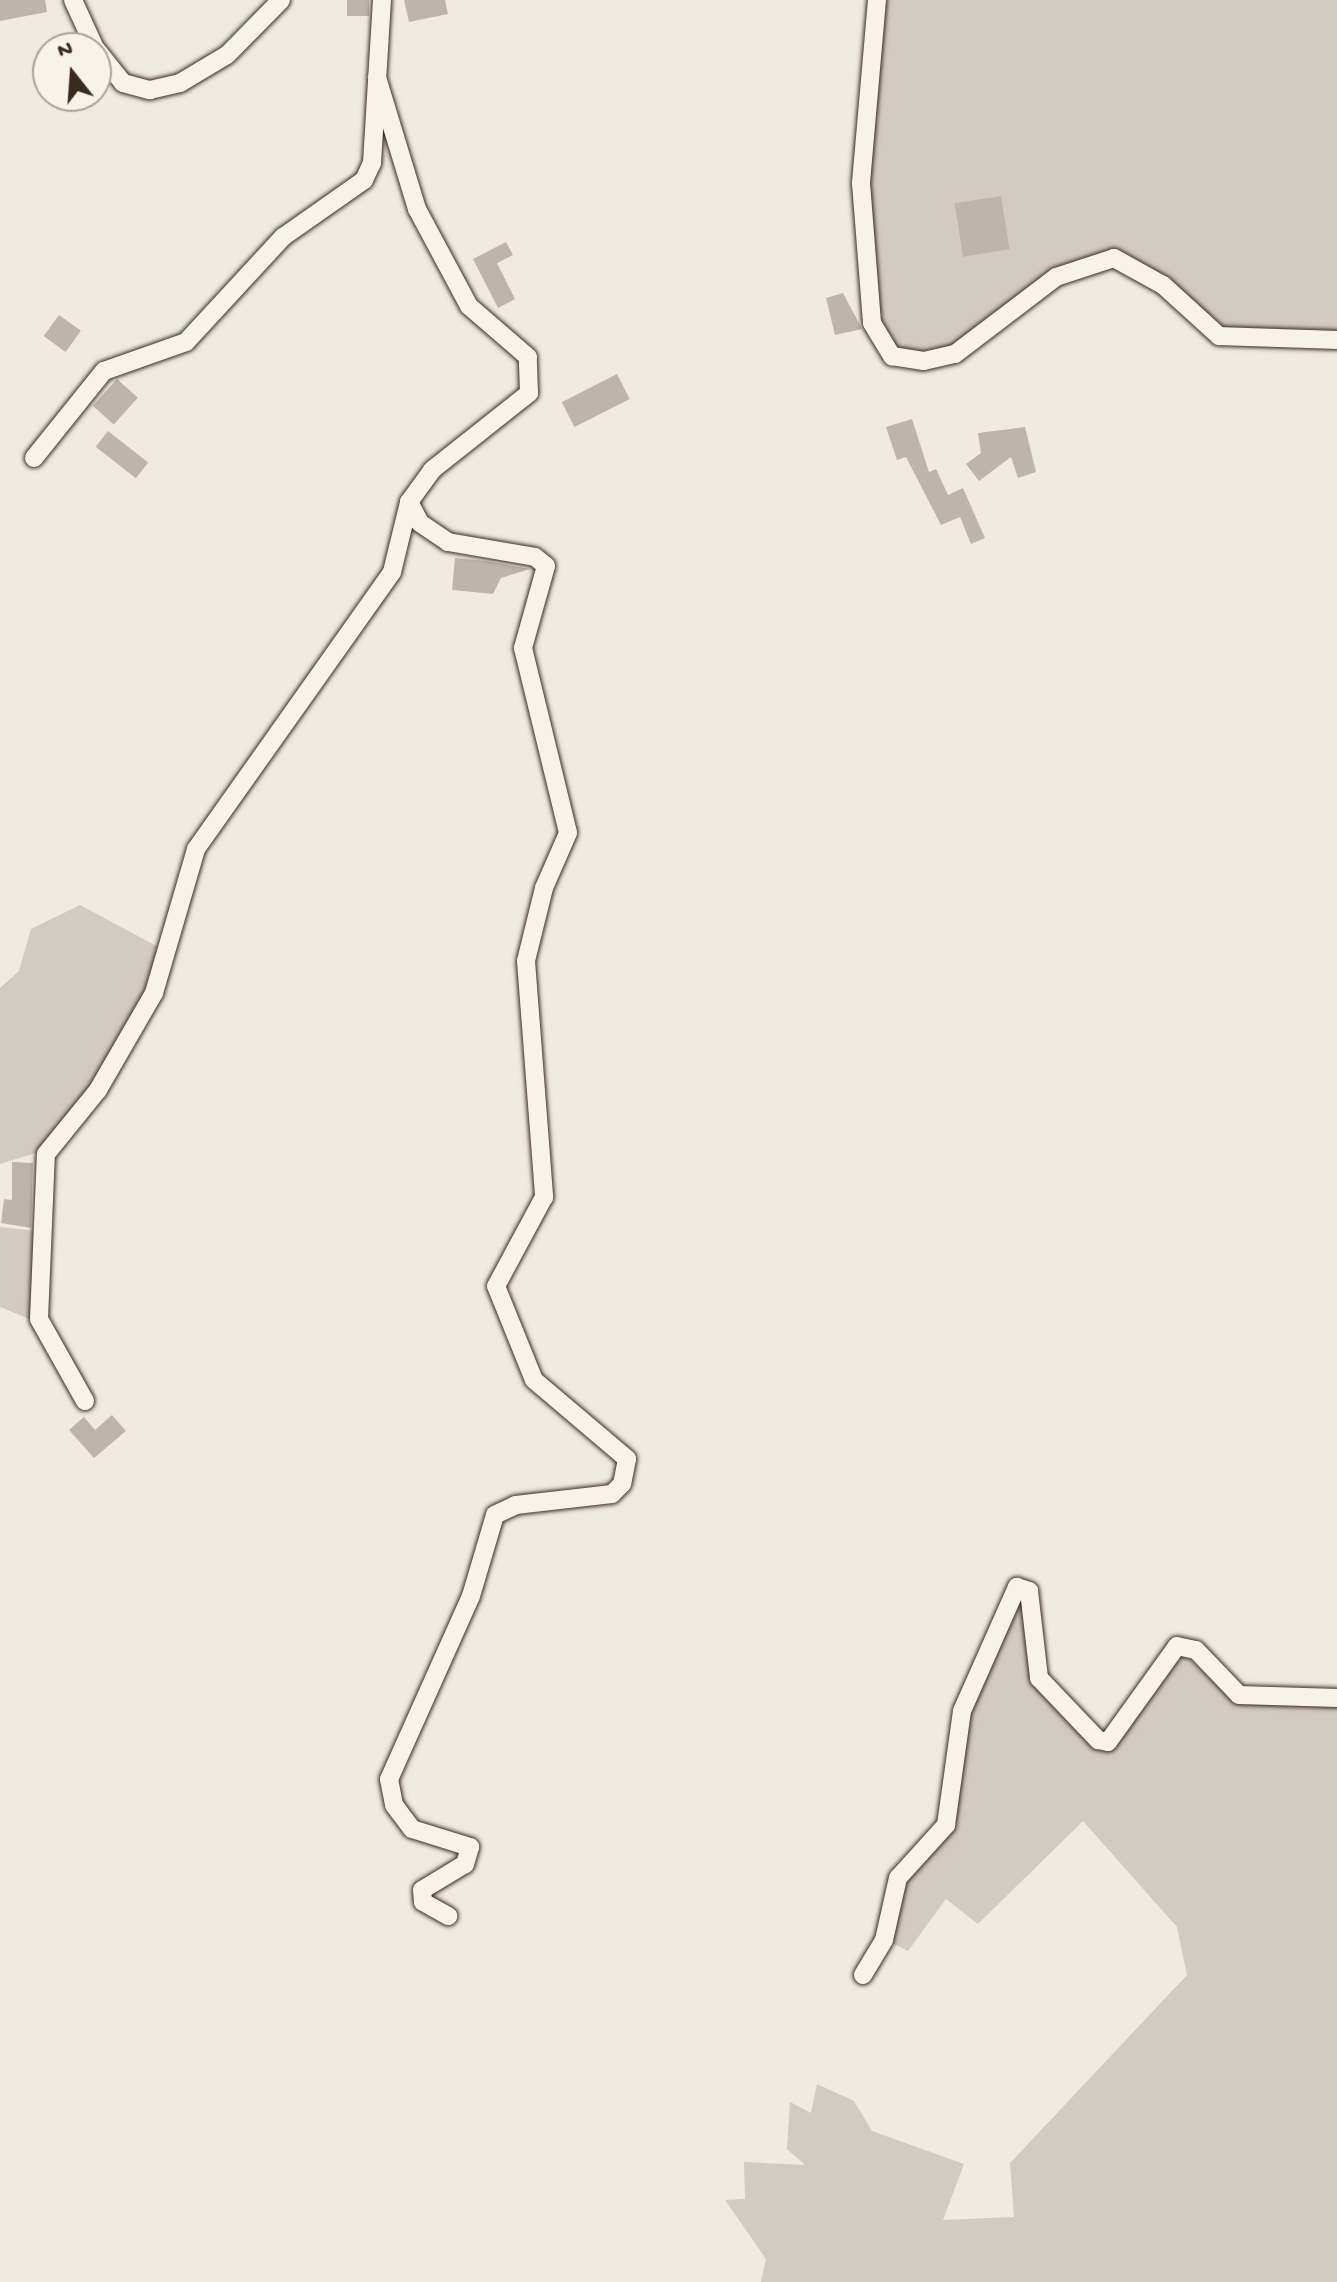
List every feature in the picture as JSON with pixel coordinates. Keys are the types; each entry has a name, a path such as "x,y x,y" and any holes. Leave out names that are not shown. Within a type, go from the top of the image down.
{"street":[{"path":"73,0 88,32"},
{"path":"112,69 123,83 150,90 180,83 227,55 281,0"},
{"path":"34,458 104,371 186,342 283,237 364,180 372,163 382,0"},
{"path":"877,0 861,183 872,323 892,356 924,361 955,354 1056,277 1114,258 1163,285 1219,336 1337,340"},
{"path":"85,1401 39,1319 46,1154 98,1090 154,993 196,849 392,572 409,502 432,470 529,393 533,375 516,342 469,306 443,262 417,209 377,77"},
{"path":"409,502 420,523 448,542 535,557 546,566 523,648 568,833 544,888 526,961 544,1197 496,1286 534,1380 627,1459 622,1484 612,1494 516,1505 495,1515 471,1596 389,1779 394,1805 412,1829 470,1847 465,1864 422,1890 423,1902 448,1916"},
{"path":"863,1975 884,1940 898,1878 946,1825 962,1711 1017,1587 1029,1591 1039,1678 1098,1740 1108,1742 1177,1646 1196,1650 1239,1695 1337,1698"}],"shaded area":[{"path":"885,0 1337,0 1337,333 1222,329 1167,280 1115,251 1053,271 953,348 924,355 896,350 879,321 867,182"},
{"path":"80,905 162,949 147,991 93,1086 39,1152 0,1164 0,988 19,971 31,929"},
{"path":"0,1227 35,1231 32,1320 0,1307"},
{"path":"1022,1592 1032,1681 1096,1747 1181,1653 1238,1701 1337,1705 1337,2282 761,2282 766,2259 725,2200 745,2199 744,2162 805,2165 787,2149 790,2102 811,2113 817,2084 854,2101 872,2131 964,2164 943,2220 1014,2217 1010,2163 1187,1975 1177,1927 1083,1821 978,1924 946,1899 908,1951 890,1942 904,1881 947,1837 969,1713"}],"building":[{"path":"0,0 45,0 47,12 0,21"},
{"path":"347,0 369,0 369,16 347,16"},
{"path":"404,0 445,0 448,14 409,22"},
{"path":"1001,196 1009,249 963,257 955,203"},
{"path":"506,242 513,255 497,263 515,299 498,308 473,259"},
{"path":"843,293 862,329 835,335 826,298"},
{"path":"59,315 81,331 66,352 44,336"},
{"path":"617,374 630,399 574,427 562,402"},
{"path":"117,379 138,398 114,424 93,406"},
{"path":"912,419 929,472 936,469 948,495 963,488 985,538 971,544 960,517 941,525 906,457 897,460 886,427"},
{"path":"1025,427 1036,472 1018,478 1011,457 979,481 966,464 981,453 978,433"},
{"path":"108,431 148,462 136,478 96,447"},
{"path":"455,558 530,569 501,578 493,594 452,590"},
{"path":"12,1162 33,1163 31,1228 1,1223 4,1199 12,1200"},
{"path":"112,1415 126,1431 94,1458 69,1430 84,1417 95,1430"}]}
